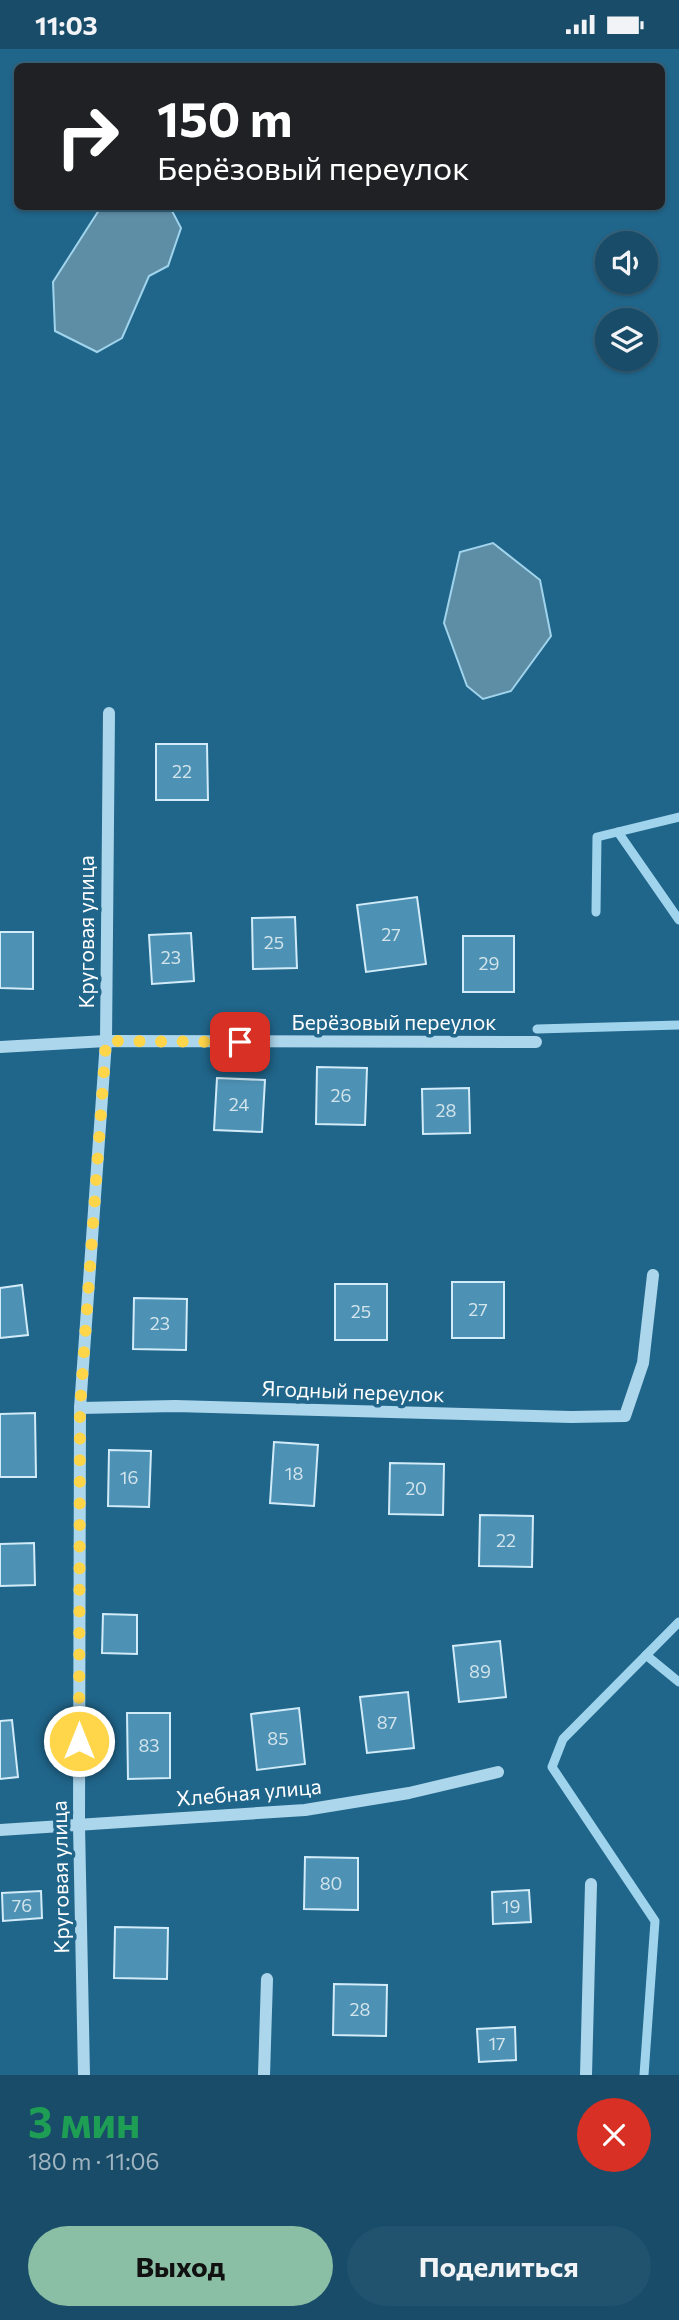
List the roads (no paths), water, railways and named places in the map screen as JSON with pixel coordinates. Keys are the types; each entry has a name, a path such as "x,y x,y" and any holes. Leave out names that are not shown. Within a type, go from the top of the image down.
{"street":[{"name":"Круговая улица","path":"84,2075 79,1825 80,1408 106,1041 109,713"},
{"name":"Берёзовый переулок","path":"0,1047 106,1041 536,1042"},
{"name":"Ягодный переулок","path":"80,1408 175,1406 571,1417 625,1416 643,1363 653,1275"},
{"name":"Хлебная улица","path":"0,1830 304,1810 410,1793 498,1772"},
{"path":"586,2075 591,1884"},
{"path":"264,2075 267,1979"}],"water":[{"path":"99,210 172,210 181,228 168,266 149,276 122,338 97,352 55,331 53,282"},
{"path":"493,543 540,580 551,636 511,691 483,699 467,686 444,623 460,552"}],"waterway":[{"path":"596,912 597,837 679,817"},
{"path":"618,832 679,920"},
{"path":"537,1029 679,1025"},
{"path":"644,2075 655,1921 552,1767 563,1739 679,1622"},
{"path":"646,1655 679,1682"}]}
